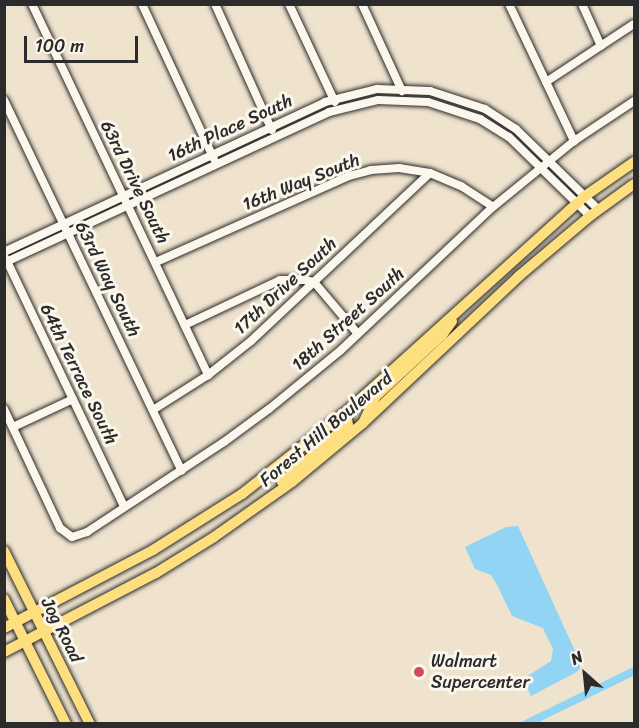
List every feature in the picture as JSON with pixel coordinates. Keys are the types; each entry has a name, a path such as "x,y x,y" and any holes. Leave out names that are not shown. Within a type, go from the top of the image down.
{"main road":[{"name":"Forest Hill Boulevard","path":"4,628 185,531 242,494 346,412 580,199 634,162"},
{"name":"Forest Hill Boulevard","path":"4,652 156,573 254,509 316,463 363,423 510,284 594,213 634,184"},
{"path":"363,423 375,398 442,335 458,315 459,308"},
{"path":"254,509 348,425 346,412"},
{"name":"Jog Road","path":"4,550 90,723"},
{"name":"Jog Road","path":"4,599 66,723"}],"street":[{"name":"63rd Drive South","path":"32,4 208,375"},
{"path":"142,4 216,164"},
{"path":"215,4 276,136"},
{"path":"289,4 338,108"},
{"path":"362,4 405,99"},
{"path":"509,4 574,141"},
{"path":"582,4 601,46"},
{"path":"546,82 634,24"},
{"name":"16th Place South","path":"5,258 63,224 271,127 333,99 366,91 400,89 451,96 479,107 516,129 550,160 580,199"},
{"name":"16th Place South","path":"5,258 68,234 338,108 378,100 405,99 448,106 475,117 509,137 594,213"},
{"name":"63rd Way South","path":"4,100 182,471"},
{"name":"18th Street South","path":"14,428 60,528 67,536 77,537 87,532 124,506 182,471 269,409 358,334 494,207 574,141 634,101"},
{"path":"475,117 479,107"},
{"name":"16th Way South","path":"156,262 354,174 388,168 430,173 461,186 494,207"},
{"name":"17th Drive South","path":"153,410 208,375 251,341 430,173"},
{"name":"64th Terrace South","path":"5,258 124,506"},
{"path":"184,325 280,280 314,282 358,334"},
{"path":"4,409 14,428 74,399"}],"water":[{"path":"518,526 580,662 580,669 575,673 531,696 525,684 526,677 551,661 553,649 543,628 512,616 491,575 475,569 465,547 506,527"}],"waterway":[{"path":"526,724 634,671"}],"place":[{"name":"Walmart Supercenter","path":"419,672"}]}
